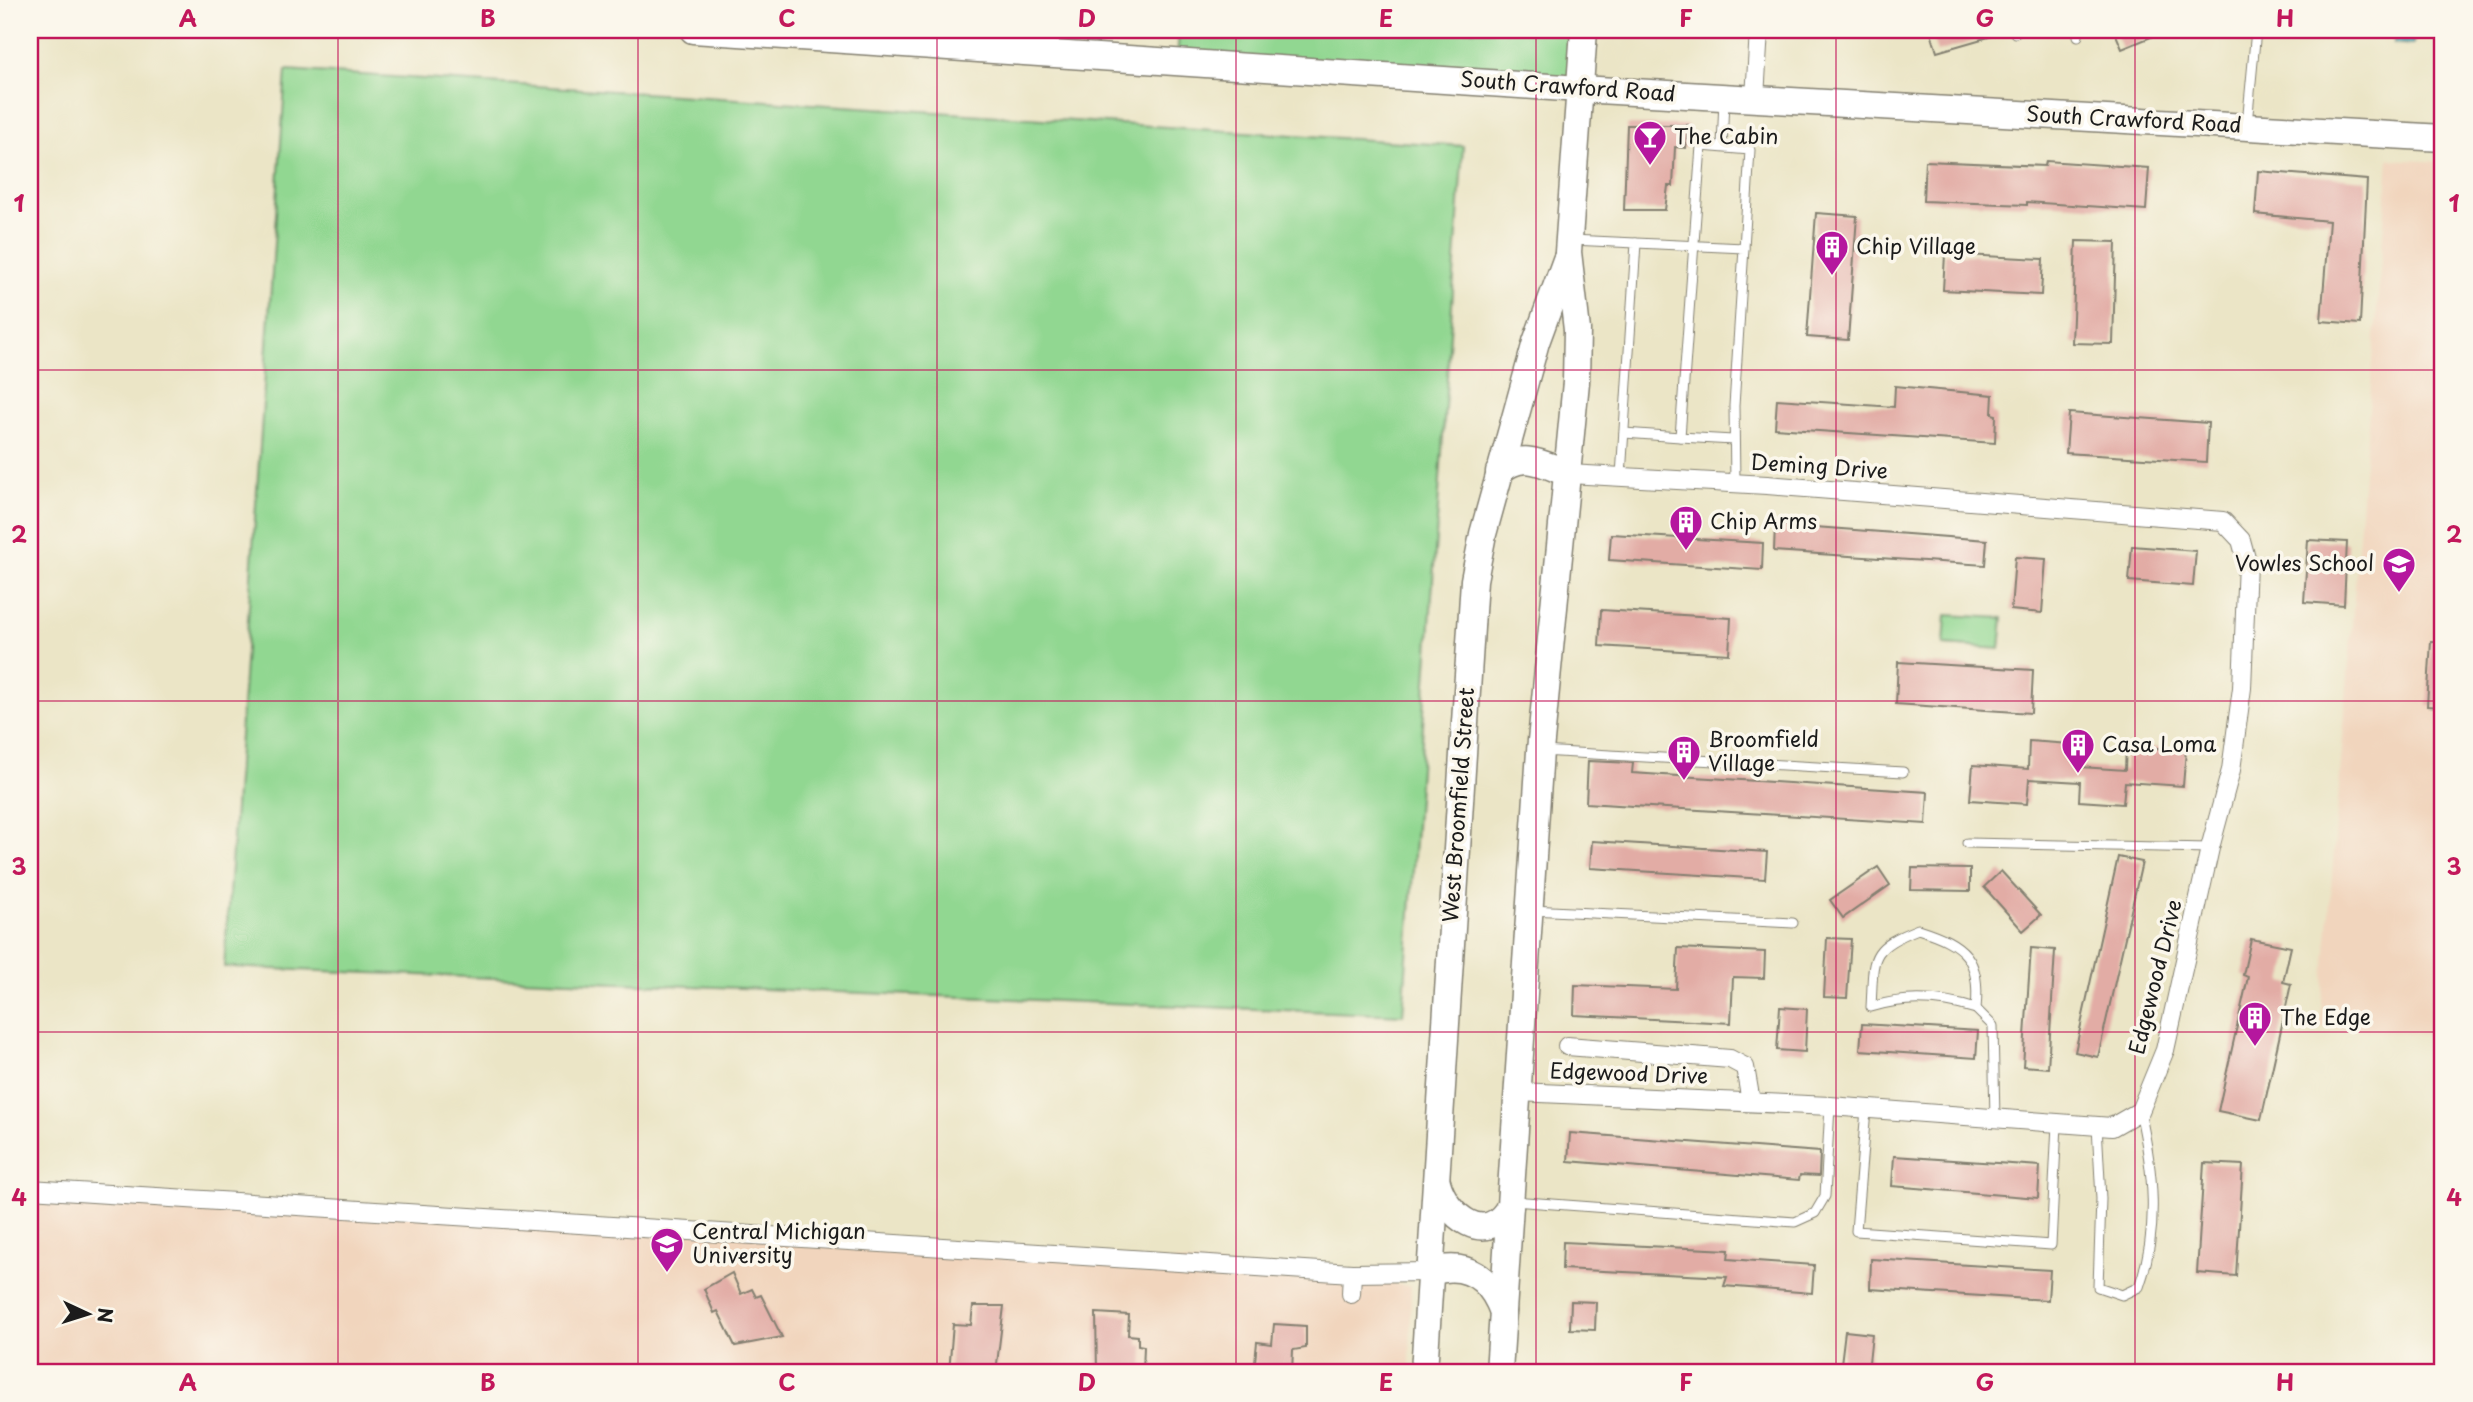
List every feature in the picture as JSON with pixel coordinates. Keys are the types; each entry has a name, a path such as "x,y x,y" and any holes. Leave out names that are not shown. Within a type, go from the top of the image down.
{"main road":[{"name":"South Crawford Road","path":"693,30 1580,89 2443,138"},
{"name":"West Broomfield Street","path":"1499,1372 1540,751 1569,474 1578,348 1569,246 1584,30"},
{"name":"West Broomfield Street","path":"1424,1372 1474,580 1499,472 1538,335 1569,246"},
{"path":"1499,472 1512,461 1527,458 1569,474"},
{"path":"1436,1177 1444,1201 1465,1222 1489,1226 1504,1217 1511,1204"},
{"path":"1431,1272 1458,1268 1482,1277 1493,1289 1503,1314"}],"street":[{"path":"1755,98 1759,30"},
{"name":"Deming Drive","path":"1569,474 1735,483 2066,509"},
{"name":"Edgewood Drive","path":"1518,1092 1830,1106 2112,1127 2140,1111 2165,1050 2210,848 2231,770 2242,688 2246,562 2241,540 2223,521 2066,509"},
{"path":"1567,1046 1730,1059 1745,1068 1751,1102"},
{"path":"30,1189 1352,1273 1431,1272"},
{"path":"1350,1294 1352,1273"}],"lane":[{"path":"2247,126 2256,30"},
{"path":"1721,147 1724,97"},
{"path":"1681,437 1701,146 1750,150 1733,440 1735,483"},
{"path":"1569,246 1636,243 1744,248"},
{"path":"1621,476 1636,243"},
{"path":"1624,433 1733,440"},
{"path":"1540,751 1903,772"},
{"path":"1967,843 2210,848"},
{"path":"1529,910 1793,923"},
{"path":"1976,1009 1978,986 1972,959 1954,943 1918,929 1883,945 1874,958 1871,1007 1899,999 1954,1002 1976,1009 1993,1026 1995,1119"},
{"path":"1511,1204 1795,1222 1815,1213 1825,1196 1830,1106"},
{"path":"1866,1109 1856,1231 2051,1245 2057,1124"},
{"path":"2097,1126 2101,1199 2098,1287 2122,1295 2139,1287 2146,1267 2154,1215 2151,1162 2140,1111"}],"shaded area":[{"name":"Vowles School","path":"2389,159 2443,162 2443,1036 2320,1027"},
{"name":"Central Michigan University","path":"30,1189 1198,1263 1411,1286 1410,1372 30,1372"}],"green space":[{"path":"1179,30 1578,30 1574,90 1177,61"},
{"path":"286,70 1463,146 1403,1015 224,967"},
{"path":"1946,615 2003,618 2000,649 1944,645"}],"water":[{"path":"2395,30 2414,30 2413,45 2394,43"}],"building":[{"path":"1930,30 1998,30 1999,34 1937,52"},
{"path":"2114,30 2168,30 2122,49"},
{"name":"The Cabin","path":"1627,125 1688,125 1686,148 1675,147 1673,186 1668,186 1665,210 1624,210"},
{"path":"1925,161 2045,166 2046,161 2149,168 2146,210 2027,202 2027,205 1923,201"},
{"path":"2258,171 2367,180 2360,324 2321,321 2329,221 2255,214"},
{"name":"Chip Village","path":"1816,213 1857,216 1848,340 1807,337"},
{"path":"2076,241 2116,242 2113,344 2072,343"},
{"name":"Chip Village","path":"1945,254 2043,259 2041,295 1943,290"},
{"path":"1895,386 1993,395 1992,414 1996,415 1995,443 1775,428 1777,399 1894,407"},
{"path":"2069,413 2208,423 2206,462 2066,453"},
{"path":"1775,524 1987,540 1985,565 1774,551"},
{"name":"Chip Arms","path":"1611,534 1763,543 1762,570 1609,560"},
{"path":"2308,540 2347,542 2344,605 2304,602"},
{"path":"2132,546 2196,551 2193,586 2129,581"},
{"path":"2015,557 2046,559 2042,613 2011,610"},
{"path":"1601,610 1731,618 1729,654 1599,646"},
{"path":"2431,641 2443,642 2443,707 2427,706"},
{"path":"1898,662 2033,670 2031,713 1896,704"},
{"name":"Casa Loma","path":"2029,741 2083,745 2081,767 2125,770 2126,746 2186,750 2183,786 2125,782 2123,804 2079,801 2080,782 2029,779 2027,804 1970,800 1973,765 2028,769"},
{"name":"Broomfield Village","path":"1588,761 1633,763 1632,773 1928,792 1926,824 1586,803"},
{"path":"1592,841 1767,852 1765,879 1590,868"},
{"path":"2118,857 2142,862 2098,1057 2075,1052"},
{"path":"1878,867 1890,885 1843,918 1830,900"},
{"path":"1912,868 1970,869 1970,891 1911,890"},
{"path":"2001,871 2041,915 2023,931 1984,887"},
{"path":"1827,938 1851,939 1847,998 1824,997"},
{"name":"The Edge","path":"2251,939 2291,947 2283,982 2291,984 2261,1120 2218,1111 2248,977 2243,975"},
{"path":"1678,948 1765,952 1764,978 1733,977 1731,1023 1574,1015 1575,985 1676,989"},
{"path":"2031,948 2055,950 2048,1068 2023,1066"},
{"path":"1780,1007 1807,1009 1805,1052 1777,1050"},
{"path":"1862,1024 1978,1031 1976,1058 1860,1050"},
{"path":"1570,1133 1820,1152 1819,1176 1800,1175 1799,1180 1568,1161"},
{"path":"1894,1156 2040,1166 2038,1198 1892,1186"},
{"path":"2204,1163 2243,1165 2236,1276 2197,1273"},
{"path":"1563,1242 1729,1250 1728,1259 1814,1265 1812,1293 1724,1286 1727,1277 1562,1269"},
{"path":"1871,1259 2050,1270 2048,1300 1870,1289"},
{"path":"732,1273 741,1294 752,1289 756,1297 761,1295 782,1337 735,1346 718,1311 714,1313 704,1289"},
{"path":"1571,1301 1596,1302 1595,1330 1570,1329"},
{"path":"973,1306 1004,1306 996,1372 949,1372 953,1324 971,1325"},
{"path":"1096,1313 1129,1315 1128,1335 1138,1336 1138,1345 1144,1346 1143,1372 1097,1372"},
{"path":"1274,1324 1306,1326 1306,1348 1293,1350 1292,1372 1254,1372 1257,1342 1272,1344"},
{"path":"1845,1331 1872,1334 1868,1372 1840,1372"}],"place":[{"name":"The Cabin","path":"1650,167"},
{"name":"Chip Village","path":"1832,277"},
{"name":"Chip Arms","path":"1686,552"},
{"name":"Vowles School","path":"2399,594"},
{"name":"Casa Loma","path":"2078,775"},
{"name":"Broomfield Village","path":"1684,782"},
{"name":"The Edge","path":"2255,1048"},
{"name":"Central Michigan University","path":"667,1274"}]}
